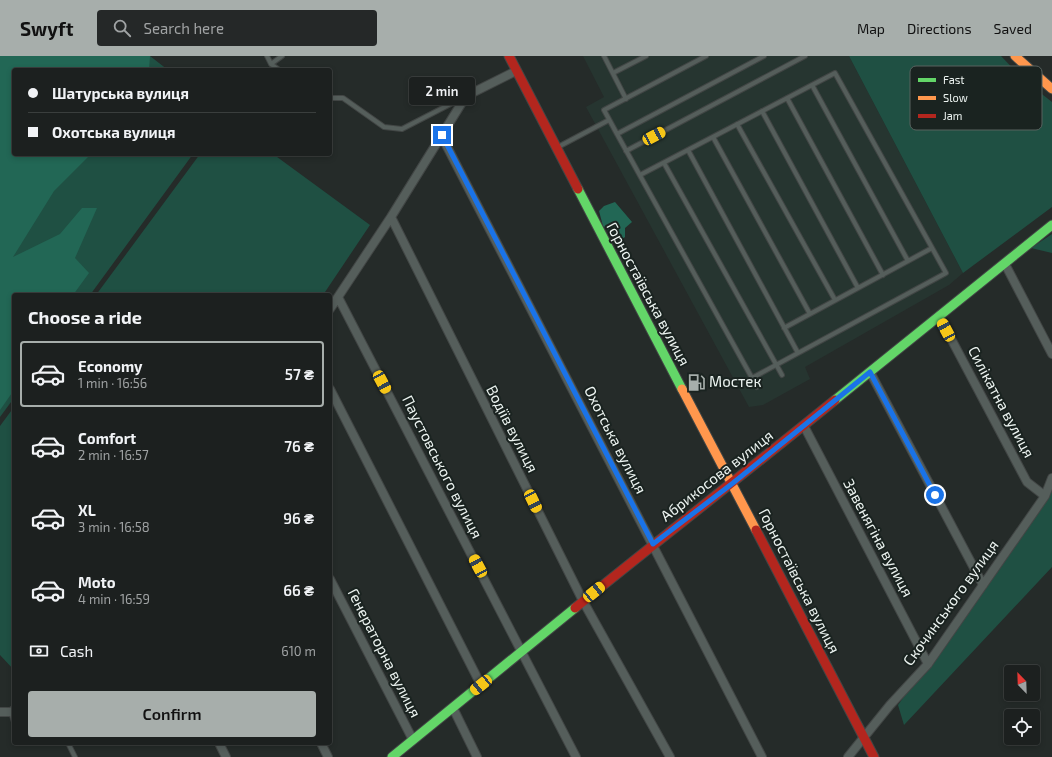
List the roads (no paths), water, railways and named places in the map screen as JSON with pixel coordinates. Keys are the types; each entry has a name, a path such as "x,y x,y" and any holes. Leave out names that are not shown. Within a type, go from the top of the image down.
{"street":[{"name":"Горностаївська вулиця","path":"509,56 733,483 874,757"},
{"path":"1014,56 1025,66"},
{"path":"332,306 391,217 466,96 516,71"},
{"path":"1042,81 1052,90"},
{"name":"Охотська вулиця","path":"442,135 762,757"},
{"name":"Водіїв вулиця","path":"391,217 583,601 670,757"},
{"name":"Абрикосова вулиця","path":"392,757 653,544 733,483 1052,225"},
{"path":"1005,264 1052,354"},
{"name":"Паустовського вулиця","path":"338,297 576,757"},
{"name":"Силікатна вулиця","path":"939,316 1027,482 1045,496"},
{"path":"870,372 983,585"},
{"path":"332,393 481,685"},
{"name":"Завенягіна вулиця","path":"804,426 928,664"},
{"name":"Скочинського вулиця","path":"848,757 890,705 928,664 1045,496 1052,478"},
{"name":"Генераторна вулиця","path":"332,583 414,740"},
{"path":"452,708 477,757"},
{"path":"0,712 12,711"},
{"path":"220,745 226,757"},
{"path":"322,745 328,757"}],"lane":[{"path":"267,56 271,64 276,68"},
{"path":"271,64 282,56"},
{"path":"604,56 626,99"},
{"path":"613,73 646,56"},
{"path":"706,56 604,110 757,387"},
{"path":"617,134 764,56"},
{"path":"626,151 805,56"},
{"path":"640,175 835,73 946,273 752,378"},
{"path":"812,85 908,261"},
{"path":"332,98 342,98 384,127 402,129 466,96"},
{"path":"787,98 883,275"},
{"path":"762,111 858,288"},
{"path":"556,148 609,120"},
{"path":"737,124 835,300"},
{"path":"713,137 810,314"},
{"path":"688,150 798,353"},
{"path":"664,163 782,375"},
{"path":"784,328 932,248"},
{"path":"69,745 75,757"}],"place":[{"name":"Мостек","path":"696,382"}]}
